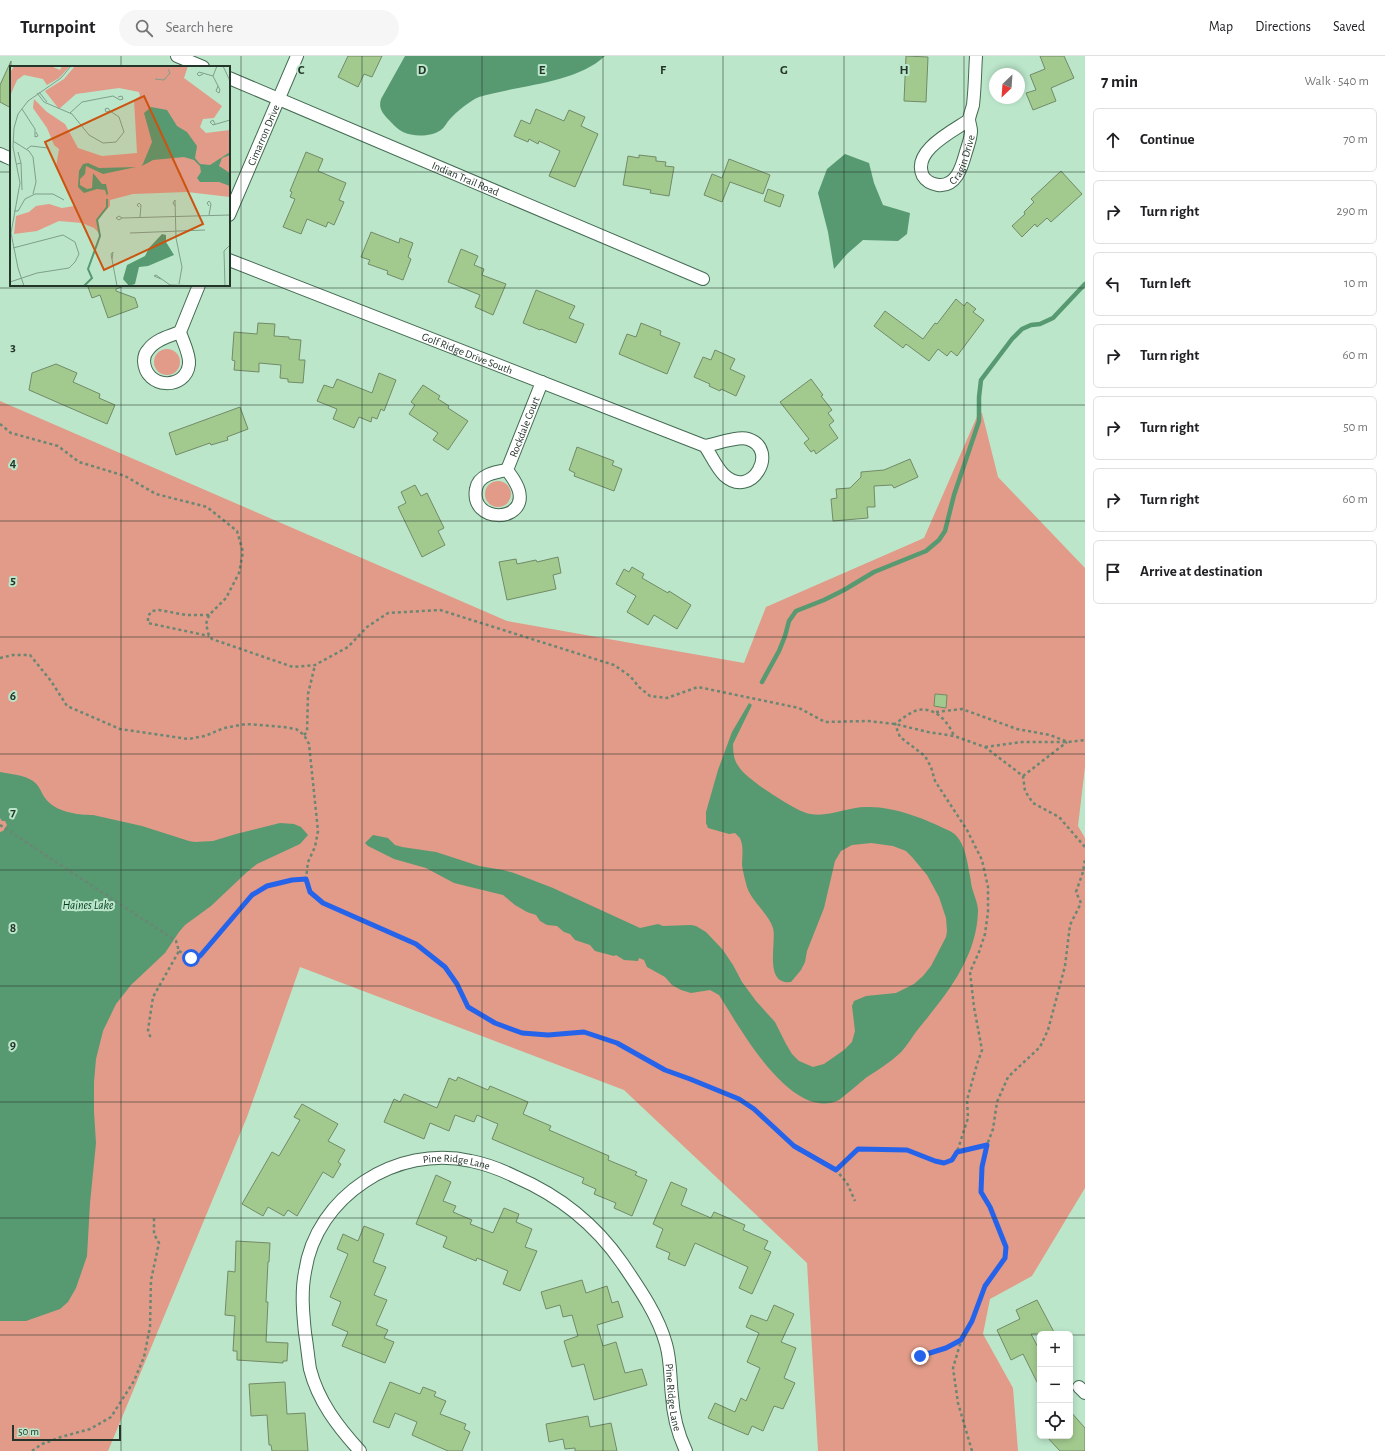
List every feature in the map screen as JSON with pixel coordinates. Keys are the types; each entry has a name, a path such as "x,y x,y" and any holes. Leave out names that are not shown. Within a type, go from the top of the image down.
{"street":[{"path":"177,56 201,66"},
{"name":"Cimarron Drive","path":"230,213 297,56"},
{"name":"Cragin Drive","path":"969,120 927,149 921,166 927,181 933,184 947,184 958,176 970,141 971,130 969,120 973,106 976,56"},
{"name":"Indian Trail Road","path":"230,78 703,279"},
{"path":"0,154 10,159"},
{"name":"Golf Ridge Drive South","path":"230,260 705,446"},
{"path":"180,332 154,343 147,350 144,357 144,364 149,376 155,381 170,384 177,381 186,373 189,366 189,360 180,332 199,286"},
{"name":"Rockdale Court","path":"507,470 542,382"},
{"path":"739,438 748,439 756,444 760,449 762,456 760,470 754,478 748,481 740,482 730,480 723,474 705,446 739,438"},
{"name":"Pine Ridge Lane","path":"360,1451 333,1419 314,1381 310,1367 303,1306 305,1271 308,1257 315,1239 326,1220 340,1201 356,1186 386,1169 405,1162 439,1158 470,1160 531,1183 566,1204 603,1238 650,1307 662,1331 669,1358 676,1425 686,1451"}],"path":[{"path":"0,424 11,433 58,446 79,462 125,476 156,494 207,507 237,531 243,552 239,573 226,598 209,615 206,624 210,636"},
{"path":"209,615 186,615 159,610 152,611 148,616 148,623 210,636 212,639 293,666 315,665 348,647 367,627 388,613 440,610 614,665 630,676 639,687 650,696 667,698 698,687 799,708 826,722 868,721 895,724 928,732 954,736 985,747 1023,776 1026,791 1033,803 1059,817 1085,847"},
{"path":"0,658 13,655 30,655 51,681 67,706 120,729 188,739 205,736 224,728 246,724 284,727 296,730 304,735 309,744 318,831 315,847 308,862 306,879 310,892 323,903 416,944 445,967 457,984 468,1007 495,1023 522,1033 548,1035 584,1032 617,1043 665,1070 739,1099 754,1109 794,1146 836,1170 847,1183 855,1201"},
{"path":"304,735 307,732 308,694 315,665"},
{"path":"895,724 917,710 936,712 962,709 1017,729 1050,734 1068,742"},
{"path":"936,712 950,725 954,736"},
{"path":"836,1170 858,1149 907,1150 944,1163 952,1160 957,1152 968,1118 967,1100 982,1050 974,1007 970,972 980,952 985,934 988,912 988,887 982,860 967,830 935,781 931,767 925,756 900,737 895,724"},
{"path":"985,747 1022,742 1068,742 1085,740"},
{"path":"1023,776 1068,742"},
{"path":"0,825 176,941 179,951 191,958 200,956 252,895 267,886 292,880 306,879"},
{"path":"972,1451 958,1403 953,1368 961,1340 972,1321 985,1286 1005,1258 1006,1247 990,1207 981,1192 982,1167 987,1145 993,1129 997,1102 1008,1077 1040,1047 1048,1030 1065,966 1070,925 1081,903 1076,892 1083,872 1085,859"},
{"path":"151,1039 148,1030 153,997 179,951"},
{"path":"957,1152 987,1145"},
{"path":"32,1451 42,1444 55,1439 90,1429 111,1417 134,1381 144,1357 150,1327 151,1280 159,1243 154,1234 154,1218"},
{"path":"920,1356 946,1348 961,1340"}],"shaded area":[{"path":"167,349 176,353 180,362 176,371 167,375 158,371 154,362 158,353"},
{"path":"0,401 507,621 744,663 766,607 924,538 979,412 982,413 998,477 1085,568 1085,767 1078,826 1085,838 1085,1188 1032,1276 990,1299 983,1334 1013,1388 1018,1451 818,1451 807,1263 624,1090 300,967 247,1117 108,1451 0,1451"},
{"path":"498,481 507,485 511,494 507,503 498,507 489,503 485,494 489,485"}],"water":[{"path":"405,56 605,56 593,65 578,73 479,97 460,110 441,130 422,136 407,134 401,131 387,118 381,108 381,99"},
{"path":"845,154 869,163 874,183 883,205 910,213 907,234 898,241 863,240 847,254 834,269 828,232 818,193 827,169"},
{"path":"749,703 752,705 733,744 734,756 737,765 743,772 781,800 806,813 821,815 858,808 877,807 909,814 950,831 959,839 962,845 977,903 978,911 976,928 972,944 959,974 950,988 902,1051 839,1100 821,1103 803,1098 785,1085 768,1068 753,1048 719,995 710,990 691,993 681,990 672,985 665,977 647,967 644,960 639,958 638,961 624,960 616,955 614,956 595,951 590,945 575,940 570,934 564,932 557,926 547,925 540,921 536,915 515,905 503,895 454,883 426,868 394,859 365,843 373,835 388,838 395,845 402,847 436,852 479,866 514,873 553,888 640,928 658,924 663,926 696,926 706,932 723,950 742,982 756,1001 775,1022 792,1054 799,1061 813,1067 824,1064 844,1050 852,1042 855,1031 852,1006 854,1001 866,996 896,993 914,984 923,976 931,966 946,937 946,918 939,897 927,875 906,851 893,846 871,843 852,845 841,851 835,861 824,908 801,970 791,982 782,981 777,977 774,970 773,961 773,928 747,887 742,865 742,848 740,838 735,833 729,834 708,828 706,823 706,812 718,770 732,732"},
{"name":"Haines Lake","path":"0,772 22,776 33,781 37,784 49,803 60,810 93,815 142,826 189,841 213,841 280,823 294,824 301,827 308,835 300,844 257,864 211,906 185,925 165,953 131,985 116,1004 103,1031 96,1059 94,1112 96,1143 90,1203 87,1256 76,1288 68,1302 60,1309 26,1321 0,1321 0,832 3,831 7,825 5,821 2,821 0,818"}],"building":[{"path":"348,56 382,56 372,77 364,74 358,87 338,77"},
{"path":"906,56 928,57 926,102 904,101"},
{"path":"1040,56 1064,56 1074,78 1051,88 1056,101 1033,110 1026,93 1036,90 1030,75 1045,69"},
{"path":"11,61 10,107 0,102 0,85"},
{"path":"536,109 564,121 569,110 585,117 581,126 598,134 575,187 549,176 560,151 539,141 538,144 529,139 528,142 514,136 521,120 530,124"},
{"path":"306,152 323,159 318,171 346,183 339,200 344,202 334,225 328,222 326,227 307,219 301,234 283,227 295,199 290,197 292,192 290,191"},
{"path":"639,155 656,157 656,161 666,162 665,166 674,167 669,196 650,193 651,190 623,185 628,156 639,158"},
{"path":"729,159 770,175 763,194 730,182 722,202 704,195 712,174 722,178"},
{"path":"1061,171 1082,194 1051,222 1047,218 1037,227 1035,224 1022,237 1012,226 1025,214 1024,212 1034,202 1031,199"},
{"path":"768,189 784,195 780,207 764,201"},
{"path":"371,232 399,243 400,238 413,243 408,257 411,259 403,280 387,274 388,271 368,264 370,260 361,257"},
{"path":"461,249 478,256 474,265 484,269 482,275 506,284 493,315 475,307 480,295 448,282"},
{"path":"124,286 116,289 116,291 135,298 138,307 108,318 100,295 92,298 88,287"},
{"path":"536,290 575,306 569,318 584,324 576,343 523,323"},
{"path":"956,299 964,306 967,302 976,309 973,312 984,320 957,356 951,351 947,356 938,349 929,361 906,344 903,348 874,326 885,311 923,339 935,323 937,324"},
{"path":"258,323 275,324 274,336 289,337 289,339 301,340 299,360 305,360 303,383 288,382 288,379 280,378 281,365 259,363 259,372 234,370 235,361 232,360 234,332 257,334"},
{"path":"641,323 661,331 660,335 680,343 667,374 619,354 627,334 636,337"},
{"path":"715,350 735,359 730,369 745,376 736,396 721,389 720,391 709,386 710,384 694,377 703,357 711,360"},
{"path":"56,364 77,373 73,382 100,394 99,398 115,405 107,424 29,390 32,373"},
{"path":"379,373 396,380 384,411 381,409 377,419 372,417 371,422 359,417 354,428 333,419 337,409 317,401 324,385 333,388 337,379 372,393"},
{"path":"811,379 823,395 821,396 832,410 828,413 834,421 829,425 838,438 816,454 814,450 811,452 804,443 809,439 780,402"},
{"path":"423,385 440,396 438,399 449,406 448,408 468,421 448,450 433,440 438,433 409,414 415,405 411,402"},
{"path":"240,407 248,429 227,437 228,440 211,445 210,443 176,455 169,433"},
{"path":"577,447 614,461 612,465 622,469 614,491 574,476 575,473 569,470"},
{"path":"910,459 918,477 894,488 892,485 874,486 875,507 867,507 868,518 833,521 831,499 837,498 836,489 850,488 861,477 861,472 884,470"},
{"path":"415,485 421,496 427,493 444,528 438,531 445,545 422,557 398,507 406,503 401,492"},
{"path":"558,557 561,573 553,575 556,589 507,600 499,562 516,559 517,564 536,560 537,562"},
{"path":"632,567 644,574 642,578 668,593 669,591 691,605 677,629 654,615 648,625 627,612 636,596 616,584 624,569 629,572"},
{"path":"935,694 947,695 946,708 934,706"},
{"path":"458,1077 488,1090 490,1086 528,1102 523,1114 551,1126 549,1130 609,1156 608,1160 637,1172 635,1175 647,1180 632,1216 614,1208 616,1203 594,1194 596,1189 582,1183 584,1178 492,1139 498,1124 477,1115 474,1122 455,1115 449,1131 430,1123 424,1139 384,1122 394,1099 400,1102 404,1094 437,1108 449,1078 456,1081"},
{"path":"302,1104 338,1124 328,1141 345,1150 338,1162 341,1164 333,1178 323,1172 297,1216 288,1210 284,1216 268,1207 263,1216 242,1204 272,1152 279,1156 300,1120 294,1117"},
{"path":"436,1175 451,1182 443,1201 456,1206 453,1212 472,1220 470,1224 493,1233 504,1208 519,1214 516,1222 532,1229 525,1247 537,1251 520,1291 503,1284 508,1271 477,1258 476,1261 443,1247 447,1237 416,1224"},
{"path":"671,1182 687,1189 681,1205 711,1218 714,1212 745,1225 743,1230 768,1241 764,1249 771,1252 752,1294 739,1288 748,1267 695,1243 685,1266 668,1259 670,1253 656,1247 663,1229 653,1224"},
{"path":"364,1226 384,1234 373,1262 386,1267 374,1295 387,1300 376,1325 388,1330 384,1338 394,1342 385,1363 342,1346 348,1332 332,1325 341,1302 330,1297 348,1254 337,1249 343,1234 358,1241"},
{"path":"236,1241 270,1243 266,1302 268,1302 266,1342 288,1343 287,1361 283,1361 283,1363 237,1360 237,1351 233,1351 235,1316 225,1315 228,1271 235,1272"},
{"path":"582,1280 586,1293 607,1286 612,1303 618,1301 623,1317 597,1325 603,1346 616,1342 625,1373 642,1369 647,1385 594,1400 584,1364 572,1367 564,1341 578,1336 572,1315 563,1317 560,1305 546,1309 541,1292"},
{"path":"1037,1300 1053,1331 1037,1331 1037,1334 1031,1334 1037,1345 1037,1382 1023,1354 1011,1360 997,1330 1020,1319 1016,1310"},
{"path":"774,1305 794,1314 781,1342 796,1348 784,1378 795,1383 783,1409 774,1406 763,1431 752,1426 748,1435 708,1418 715,1403 735,1412 741,1398 746,1401 760,1368 747,1362 759,1333 746,1327 751,1315 767,1321"},
{"path":"285,1382 287,1414 305,1413 308,1451 272,1451 271,1445 269,1445 267,1415 251,1416 249,1384"},
{"path":"390,1382 420,1394 423,1387 436,1392 434,1396 446,1401 440,1414 466,1424 464,1429 470,1432 462,1451 448,1451 412,1435 417,1422 395,1413 389,1428 373,1422"},
{"path":"1073,1414 1085,1428 1085,1451 1060,1451 1049,1439 1073,1439"},
{"path":"588,1416 590,1427 611,1423 617,1451 575,1451 575,1448 565,1449 563,1439 549,1442 546,1424"}],"waterway":[{"path":"762,682 779,651 789,621 796,611 824,600 874,572 926,551 939,540 945,531 954,495 979,421 981,380 1012,339 1022,329 1031,325 1040,324 1053,318 1085,284"}],"route":[{"path":"191,958 200,956 252,895 267,886 292,880 306,879 310,892 323,903 416,944 445,967 457,984 468,1007 495,1023 522,1033 548,1035 584,1032 617,1043 639,1057 665,1070 739,1099 754,1109 794,1146 836,1170 858,1149 907,1150 944,1163 952,1160 957,1152 987,1145 982,1167 981,1192 990,1207 1006,1247 1005,1258 985,1286 972,1321 961,1340 946,1348 920,1356"}]}
